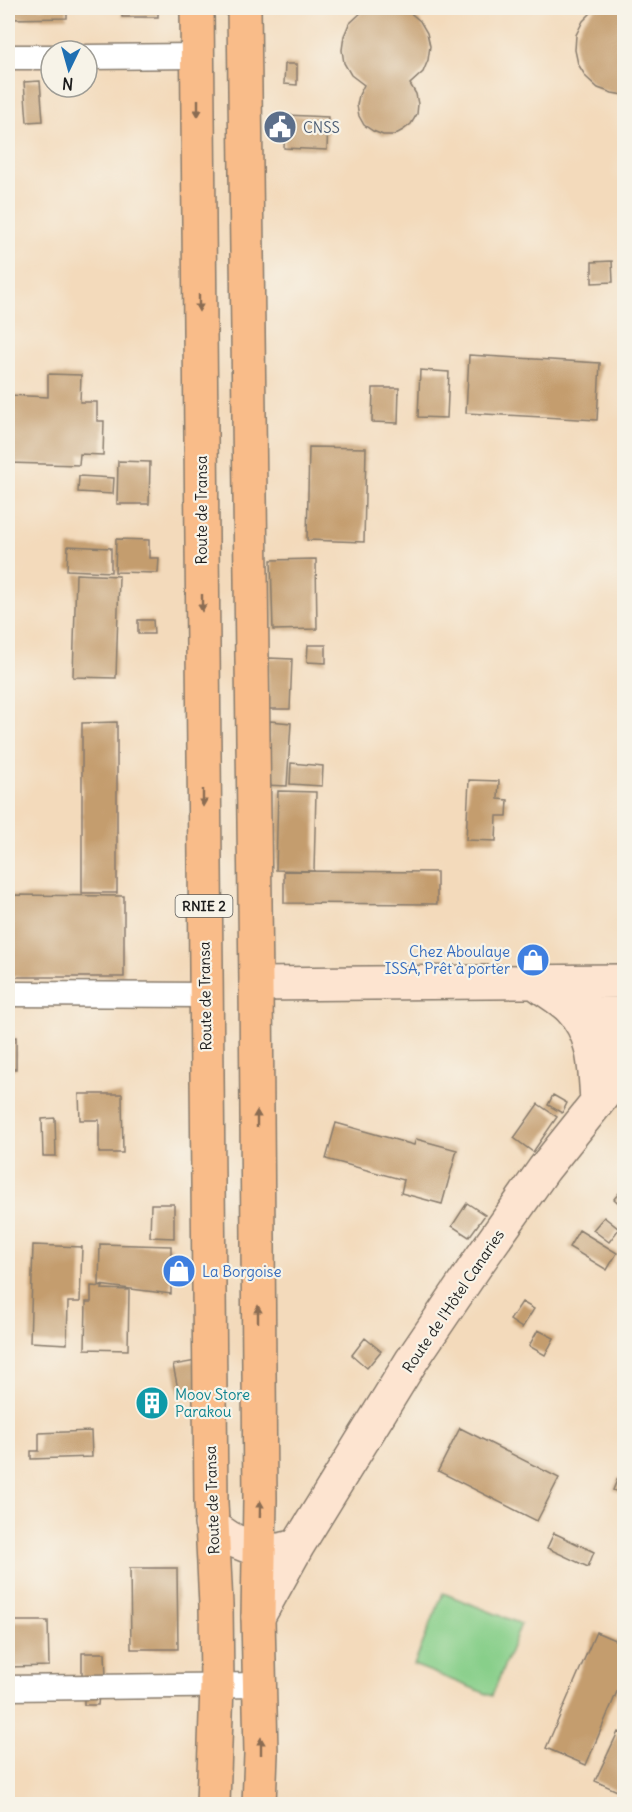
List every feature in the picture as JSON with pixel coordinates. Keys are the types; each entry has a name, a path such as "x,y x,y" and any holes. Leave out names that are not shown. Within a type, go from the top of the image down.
{"main road":[{"name":"Route de Transa","path":"197,8 211,1524 218,1685 213,1804"},
{"name":"RNIE 2","path":"244,8 256,984 259,1804"}],"street":[{"path":"99,57 197,56"},
{"path":"8,57 39,57"},
{"path":"256,984 624,981"},
{"path":"535,982 570,1008 588,1034 594,1055 597,1102"},
{"path":"592,982 608,1008 620,1035 624,1063"},
{"path":"8,994 205,995"},
{"name":"Route de l'Hôtel Canaries","path":"258,1617 298,1545 412,1360 544,1169 624,1069"},
{"path":"211,1524 225,1537 244,1545 280,1550 298,1545"},
{"path":"8,1688 260,1685"}],"green space":[{"path":"443,1593 521,1624 492,1696 414,1665"}],"building":[{"path":"9,8 67,8 67,18 9,19"},
{"path":"122,8 158,8 158,17 122,17"},
{"path":"358,8 410,8 407,10 420,21 427,33 430,46 428,60 423,72 410,84 416,94 417,114 411,124 394,135 383,135 373,131 364,125 359,116 357,105 364,85 351,75 344,63 342,50 349,24 363,11"},
{"path":"596,8 624,8 624,95 598,88 586,77 578,64 575,50 576,35 583,21"},
{"path":"285,64 297,64 297,85 284,84"},
{"path":"39,81 43,121 27,122 24,82"},
{"path":"286,115 328,117 327,150 284,148"},
{"path":"612,261 613,282 592,283 592,262"},
{"path":"620,327 624,327 624,350 619,350"},
{"path":"469,355 600,363 597,420 466,413"},
{"path":"420,370 449,372 447,418 418,417"},
{"path":"48,374 81,375 80,402 97,402 97,421 104,421 103,455 80,454 79,465 8,463 8,395 48,397"},
{"path":"373,388 399,388 398,423 372,422"},
{"path":"309,447 366,448 364,542 307,540"},
{"path":"118,461 150,462 149,504 117,504"},
{"path":"79,476 114,478 113,494 78,492"},
{"path":"116,539 149,540 149,558 159,558 158,573 115,572"},
{"path":"68,546 111,548 111,572 67,570"},
{"path":"316,559 317,629 273,630 271,560"},
{"path":"76,574 119,576 116,678 73,677"},
{"path":"138,620 153,620 154,634 138,634"},
{"path":"308,645 326,645 326,663 307,662"},
{"path":"269,658 292,659 290,709 267,709"},
{"path":"270,721 291,723 287,786 265,785"},
{"path":"117,722 117,893 82,893 82,723"},
{"path":"291,763 323,766 322,786 290,784"},
{"path":"469,780 499,781 498,799 508,800 507,816 497,816 496,841 466,840"},
{"path":"278,791 316,792 314,871 276,870"},
{"path":"284,871 437,872 437,904 284,903"},
{"path":"8,895 124,896 124,977 8,977"},
{"path":"16,1037 16,1069 8,1069 8,1038"},
{"path":"79,1094 122,1094 123,1153 99,1153 99,1120 80,1120"},
{"path":"553,1095 567,1103 562,1113 548,1105"},
{"path":"538,1104 557,1117 533,1152 514,1138"},
{"path":"55,1118 56,1156 43,1156 42,1119"},
{"path":"336,1123 414,1145 416,1139 457,1150 442,1204 401,1193 404,1180 326,1159"},
{"path":"624,1187 624,1208 614,1199"},
{"path":"467,1203 485,1215 469,1237 452,1226"},
{"path":"151,1204 174,1204 174,1238 150,1237"},
{"path":"604,1217 619,1229 609,1242 593,1230"},
{"path":"579,1230 617,1253 607,1270 569,1247"},
{"path":"100,1244 171,1246 171,1294 99,1285"},
{"path":"33,1245 82,1247 80,1302 68,1302 67,1344 30,1342"},
{"path":"91,1286 103,1287 102,1289 129,1290 128,1350 85,1349 86,1302 91,1302"},
{"path":"522,1302 534,1309 522,1328 510,1320"},
{"path":"538,1330 554,1338 545,1355 529,1346"},
{"path":"365,1338 381,1351 367,1368 352,1355"},
{"path":"196,1361 202,1390 179,1394 173,1365"},
{"path":"460,1428 559,1478 537,1521 438,1471"},
{"path":"91,1431 92,1457 31,1459 31,1451 39,1451 39,1433"},
{"path":"618,1478 624,1480 624,1494 613,1490"},
{"path":"554,1533 594,1552 588,1567 547,1548"},
{"path":"130,1568 177,1568 178,1649 131,1649"},
{"path":"8,1621 48,1621 49,1666 8,1667"},
{"path":"596,1632 624,1644 624,1675 586,1765 546,1748"},
{"path":"82,1653 105,1653 106,1678 82,1679"},
{"path":"84,1695 99,1695 98,1705 84,1705"},
{"path":"618,1732 624,1735 624,1794 595,1781"}],"place":[{"name":"CNSS","path":"280,127"},
{"name":"Chez Aboulaye ISSA, Prêt à porter","path":"533,960"},
{"name":"La Borgoise","path":"179,1271"},
{"name":"Moov Store Parakou","path":"152,1403"}]}
